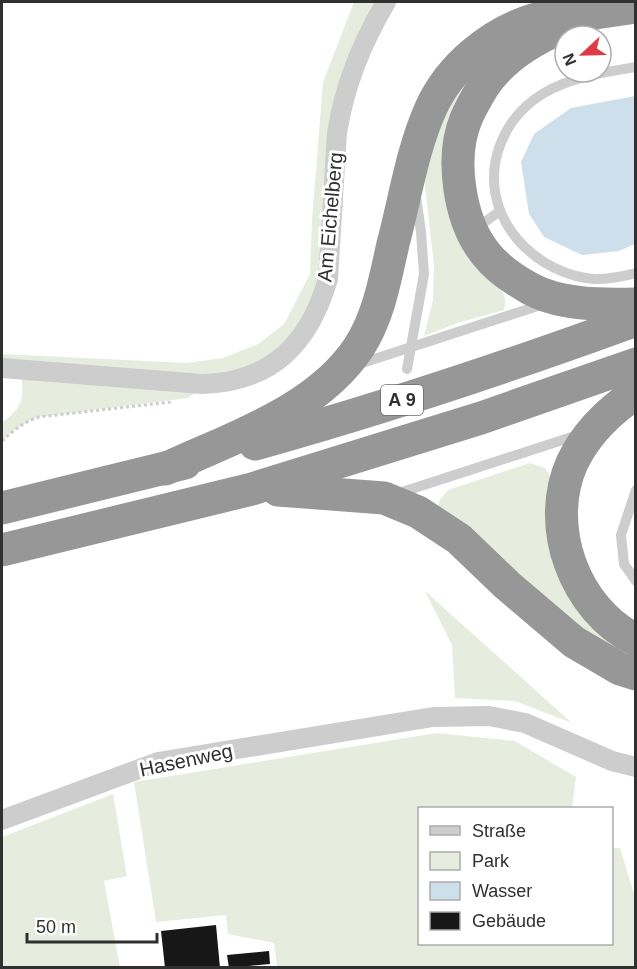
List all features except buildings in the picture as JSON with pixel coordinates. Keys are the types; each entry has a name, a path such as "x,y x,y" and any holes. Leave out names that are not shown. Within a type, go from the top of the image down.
{"highway":[{"path":"165,469 296,407 339,371 358,347 373,320 410,173 432,105 468,58 490,40 516,26 556,15 595,13 636,7"},
{"path":"595,13 553,31 518,51 483,87 465,120 459,150 458,176 462,201 472,230 485,253 503,271 530,289 558,300 636,304"},
{"name":"A 9","path":"2,508 165,469 381,407 460,382 636,320"},
{"name":"A 9","path":"2,550 252,489 481,418 636,364"},
{"path":"636,393 593,429 579,451 567,478 562,507 565,549 578,583 587,598 613,626 636,640"},
{"path":"252,489 384,498 418,512 459,539 507,585 574,642 620,669 636,674"}],"street":[{"name":"Am Eichelberg","path":"2,368 202,384 238,380 267,368 292,346 315,314 328,279 337,133 341,110 357,55 386,2"},
{"name":"Hasenweg","path":"2,820 158,762 433,717 489,716 525,723 612,761 636,767"}],"lane":[{"path":"636,67 606,71 545,92 517,115 507,127 492,176 494,193 506,225 524,247 551,267 587,278 636,273"},
{"path":"407,369 424,274 421,232 410,173"},
{"path":"472,230 500,211"},
{"path":"339,371 558,300"},
{"path":"384,498 593,429"},
{"path":"636,490 621,535 624,564 636,581"}],"path":[{"path":"2,441 21,425 39,417 177,401 188,398 202,384"}],"green space":[{"path":"354,2 386,2 348,82 328,279 281,358 202,384 188,398 39,417 19,427 2,441 2,423 19,405 22,387 21,370 2,368 2,354 187,363 223,358 258,344 284,324 310,274 323,82"},
{"path":"472,68 452,135 493,281 503,294 505,305 504,310 458,323 424,336 433,300 434,266 424,177 438,125"},
{"path":"530,463 545,468 555,484 550,510 635,651 635,665 623,662 438,507 440,499 448,490"},
{"path":"425,591 572,723 515,701 455,698 452,645"},
{"path":"437,733 515,741 576,777 572,807 418,807 418,945 613,945 613,848 620,848 635,897 635,967 277,967 274,943 228,934 226,915 156,922 134,782"},
{"path":"113,794 127,876 104,881 120,967 2,967 2,837"}],"water":[{"path":"635,96 635,244 619,251 582,255 544,237 529,214 521,162 534,134 571,108"}]}
